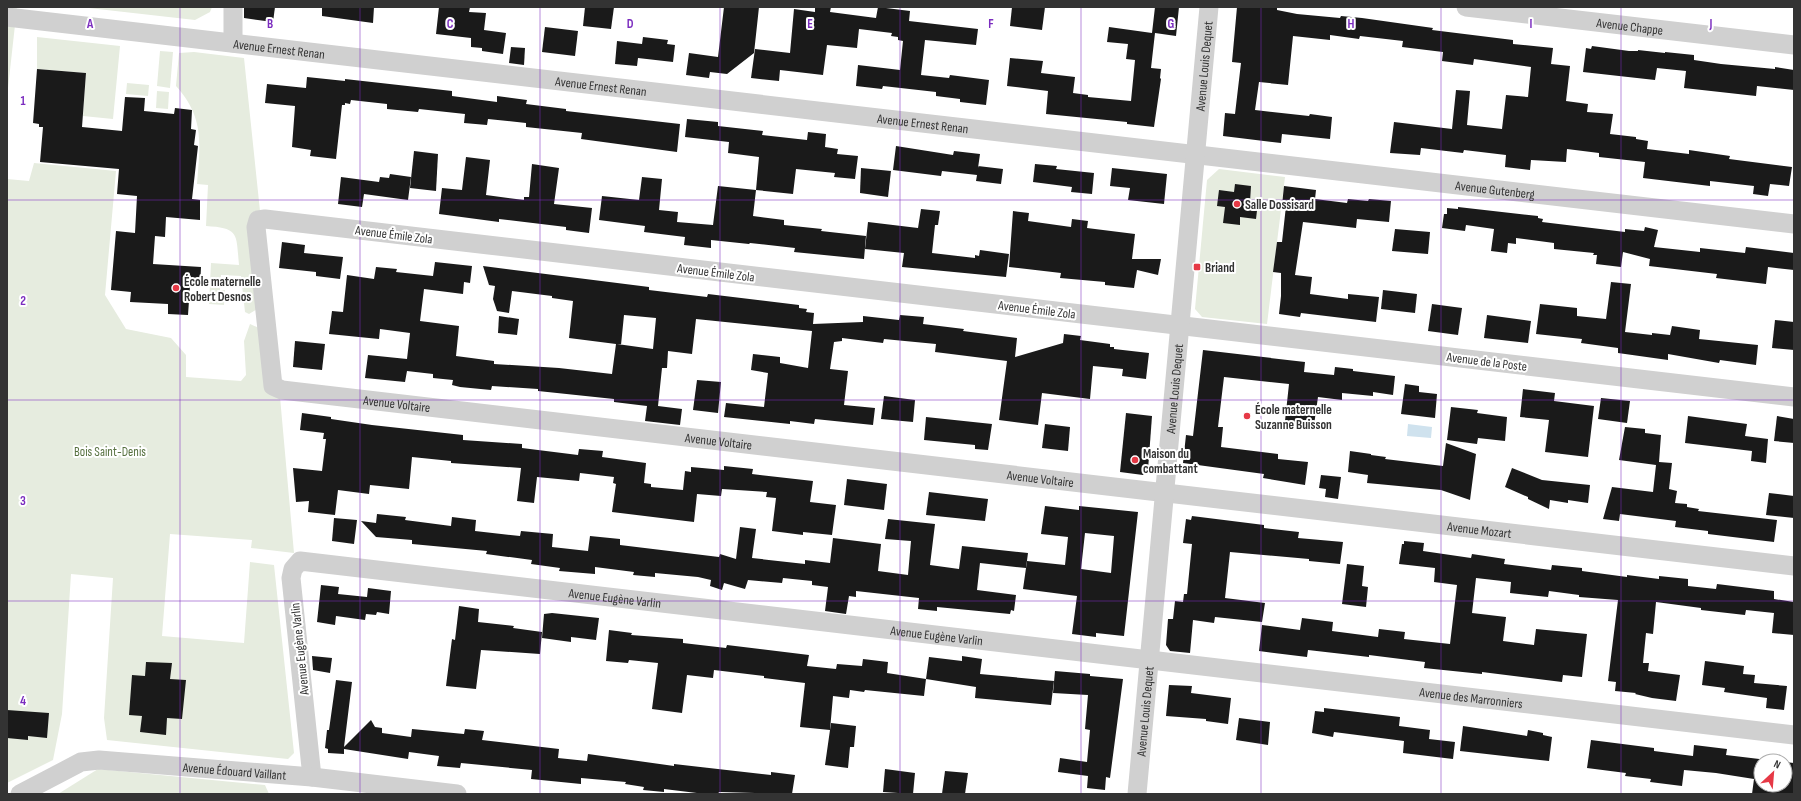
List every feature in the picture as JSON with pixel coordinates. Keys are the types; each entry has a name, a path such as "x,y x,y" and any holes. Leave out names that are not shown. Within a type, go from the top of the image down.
{"street":[{"path":"233,7 233,43"},
{"name":"Avenue Louis Dequet","path":"1137,794 1209,7"},
{"name":"Avenue Chappe","path":"1466,7 1794,45"},
{"name":"Avenue Ernest Renan","path":"7,17 1196,155"},
{"name":"Avenue Gutenberg","path":"1196,155 1794,224"},
{"name":"Avenue Émile Zola","path":"273,386 256,227 258,220 265,219 1180,326"},
{"name":"Avenue de la Poste","path":"1180,326 1794,397"},
{"name":"Avenue Voltaire","path":"273,386 282,390 1165,492"},
{"name":"Avenue Mozart","path":"1165,492 1794,566"},
{"name":"Avenue Eugène Varlin","path":"312,777 291,578 293,569 300,561 1149,659"},
{"name":"Avenue des Marronniers","path":"1149,659 1794,735"},
{"name":"Avenue Édouard Vaillant","path":"20,794 81,762 99,760 312,777 458,794"}],"green space":[{"path":"7,7 17,7 7,97"},
{"path":"80,7 212,7 210,12 195,20"},
{"path":"37,37 120,46 113,119 83,116 86,73 37,69"},
{"path":"160,51 173,52 170,88 157,86"},
{"path":"194,52 244,58 260,211 257,309 249,314 245,312 241,276 221,275 220,290 225,290 224,305 209,304 211,263 239,265 236,240 231,231 206,226 208,185 197,184 199,144 196,121 192,109 176,86 179,53"},
{"path":"127,83 149,85 148,96 126,94"},
{"path":"157,91 169,92 168,109 156,108"},
{"name":"Bois Saint-Denis","path":"34,163 116,171 105,295 126,329 171,338 186,355 186,377 241,381 246,375 244,341 250,324 259,328 280,397 294,553 251,548 252,540 170,534 162,636 244,643 250,562 274,565 294,753 288,759 107,740 104,718 113,578 71,574 62,714 53,760 7,783 7,179 29,181"},
{"path":"1219,169 1285,177 1267,324 1202,317 1195,309 1207,180"},
{"path":"98,769 265,785 269,794 58,794"}],"water":[{"path":"1408,424 1432,427 1431,438 1407,436"}],"building":[{"path":"244,7 275,7 273,22 244,18"},
{"path":"322,7 374,7 373,23 322,16"},
{"path":"439,7 470,7 469,12 486,13 484,30 506,33 503,54 482,51 482,48 471,47 471,38 436,34"},
{"path":"585,7 614,7 611,29 583,26"},
{"path":"724,7 759,7 754,53 727,74 710,72 709,78 686,75 689,53 718,57"},
{"path":"815,7 831,7 830,12 876,18 878,7 910,11 909,21 978,29 976,45 925,40 921,75 949,78 950,75 989,80 986,105 960,102 960,99 936,96 936,92 883,86 882,89 856,86 858,65 900,70 903,41 898,40 898,37 891,36 892,33 859,29 857,48 827,45 823,75 780,70 779,81 751,78 755,49 790,53 794,9 815,12"},
{"path":"1012,7 1045,7 1042,30 1010,26"},
{"path":"1155,7 1179,7 1176,36 1155,33 1151,68 1161,69 1161,79 1154,127 1127,124 1127,122 1046,114 1048,91 1007,86 1010,58 1043,61 1041,73 1075,77 1073,93 1088,95 1088,97 1131,101 1135,60 1126,59 1128,44 1107,42 1109,27 1152,33"},
{"path":"1237,7 1268,7 1297,14 1340,18 1341,16 1362,18 1433,28 1432,30 1513,40 1513,44 1553,48 1551,64 1570,66 1566,101 1588,104 1587,112 1613,114 1610,134 1636,137 1636,139 1648,141 1647,149 1689,154 1689,150 1730,156 1729,159 1792,167 1789,186 1770,184 1768,196 1753,194 1754,186 1710,181 1710,186 1643,178 1645,162 1599,157 1599,153 1567,149 1566,162 1531,160 1530,170 1505,167 1506,155 1464,150 1463,153 1421,148 1420,155 1390,153 1394,122 1452,129 1456,90 1470,91 1467,125 1502,129 1506,95 1528,97 1531,67 1474,59 1473,65 1442,61 1443,52 1402,47 1403,41 1360,36 1359,39 1330,35 1330,40 1293,36 1288,85 1259,82 1255,110 1332,117 1330,139 1282,134 1281,143 1223,136 1225,113 1235,114 1241,63 1232,62"},
{"path":"545,27 578,31 575,56 542,52"},
{"path":"643,37 668,40 667,44 675,45 673,62 638,58 637,66 615,64 617,41 642,44"},
{"path":"1592,46 1629,51 1638,50 1694,55 1694,60 1721,64 1775,69 1775,67 1794,70 1794,90 1757,86 1756,96 1684,88 1686,71 1657,68 1655,80 1583,72 1586,48 1591,49"},
{"path":"511,47 525,48 524,65 509,63"},
{"path":"37,69 86,73 82,127 122,131 125,97 145,98 144,111 174,114 175,108 192,110 191,129 196,130 194,145 198,146 192,199 200,200 200,220 166,217 165,237 155,236 153,264 201,267 200,287 190,286 188,315 168,314 168,304 130,302 131,292 111,290 116,231 135,233 137,196 117,194 119,169 40,162 43,127 39,127 39,124 33,123"},
{"path":"307,77 345,81 345,79 452,91 452,96 497,102 497,96 527,100 526,104 566,109 566,111 680,124 677,152 581,139 582,133 526,127 526,123 488,119 487,125 464,123 465,114 419,109 418,112 387,109 387,104 351,100 350,104 345,103 345,105 342,105 336,159 310,156 311,150 292,147 295,106 265,103 267,84 306,88"},
{"path":"687,119 718,122 718,126 763,131 762,135 807,140 808,132 826,134 825,147 838,149 837,154 858,156 855,179 834,177 835,173 796,169 793,194 756,190 759,157 728,153 729,142 685,137"},
{"path":"896,146 953,155 954,151 980,154 978,166 1003,169 1001,184 976,181 977,175 942,171 941,176 893,170"},
{"path":"414,151 438,154 436,191 410,188"},
{"path":"466,157 490,160 486,195 524,200 524,197 529,197 532,164 559,168 554,204 592,208 589,233 566,230 566,227 499,219 499,222 439,214 442,188 462,190"},
{"path":"1035,164 1057,166 1056,169 1094,173 1092,194 1071,192 1072,187 1033,182"},
{"path":"861,168 891,171 888,197 860,193"},
{"path":"1112,168 1167,174 1164,204 1128,200 1130,188 1110,186"},
{"path":"390,174 411,177 408,200 364,194 362,207 338,204 341,177 379,182 380,177 389,178"},
{"path":"642,177 662,179 659,210 678,212 677,222 713,225 718,186 756,190 753,216 784,220 784,225 866,236 864,259 794,252 795,248 750,243 711,240 711,248 684,245 685,237 644,232 645,226 599,220 602,196 639,200"},
{"name":"Salle Dossisard","path":"1235,184 1251,186 1250,202 1258,202 1256,219 1240,217 1240,225 1223,223 1225,207 1217,206 1219,190 1234,192"},
{"path":"1284,186 1316,190 1315,199 1347,203 1348,199 1391,201 1389,222 1357,219 1356,228 1303,222 1295,275 1312,277 1310,294 1348,299 1348,294 1379,297 1376,322 1301,313 1300,317 1279,314 1281,273 1273,272 1277,242 1282,242 1286,206 1282,205"},
{"path":"1458,207 1538,216 1538,218 1543,219 1542,222 1625,232 1625,229 1644,231 1645,227 1658,230 1654,247 1700,252 1700,248 1745,253 1746,247 1794,253 1794,270 1768,267 1766,284 1716,278 1717,274 1649,266 1650,259 1623,252 1621,267 1596,264 1597,255 1593,255 1594,253 1554,249 1554,243 1516,238 1516,244 1508,243 1507,253 1491,251 1494,229 1466,225 1465,231 1442,228 1444,214 1447,214 1447,208 1458,209"},
{"path":"921,209 940,211 938,225 935,225 932,253 975,258 975,255 979,256 980,250 1009,254 1006,277 902,267 904,253 865,249 868,222 918,228"},
{"path":"1013,211 1029,213 1028,221 1071,227 1072,219 1088,221 1087,228 1135,234 1132,259 1161,259 1158,275 1137,270 1134,288 1105,285 1105,282 1060,278 1061,273 1009,267"},
{"path":"1395,229 1430,232 1428,254 1392,251"},
{"path":"282,242 305,245 304,253 343,257 340,279 316,276 316,272 279,268"},
{"path":"435,262 472,266 470,283 464,282 463,294 424,289 420,321 459,326 456,356 494,361 494,364 559,368 612,374 616,344 569,338 573,301 552,298 552,296 512,291 509,313 497,311 493,299 495,286 489,285 483,266 649,287 649,290 707,297 708,294 799,305 799,308 807,309 806,312 814,313 813,324 863,322 863,316 899,320 900,315 924,317 923,324 1017,338 1015,357 1063,343 1064,334 1081,336 1080,340 1110,344 1110,347 1114,347 1114,349 1149,353 1146,379 1122,376 1123,369 1093,366 1090,399 1042,393 1038,425 999,420 1007,361 935,352 936,344 884,339 883,343 842,338 842,341 834,342 830,369 848,371 844,405 875,408 873,425 815,419 814,424 790,421 790,424 724,417 726,403 764,407 768,373 751,370 753,354 780,357 780,363 808,368 812,331 696,319 692,354 668,351 667,368 662,368 658,406 682,409 680,425 645,421 647,406 614,402 614,399 538,391 538,389 492,386 491,390 460,387 452,385 453,380 433,378 433,374 407,371 405,382 365,378 368,355 407,359 410,333 380,329 379,339 329,334 332,311 343,312 347,275 374,279 376,267 397,269 396,272 433,276","holes":["624,315 656,318 653,349 621,345"]},
{"path":"1611,282 1631,284 1625,332 1670,335 1672,326 1700,330 1699,339 1758,345 1756,365 1720,360 1719,363 1668,354 1668,360 1618,353 1618,348 1581,343 1582,339 1536,334 1540,304 1577,308 1577,316 1606,319"},
{"path":"1383,290 1417,294 1415,313 1381,309"},
{"path":"1432,304 1462,308 1458,335 1428,331"},
{"path":"1487,315 1531,321 1528,343 1484,338"},
{"path":"499,316 519,319 517,335 498,333"},
{"path":"1775,320 1794,322 1794,350 1772,348"},
{"path":"295,341 325,344 322,370 293,367"},
{"path":"1203,350 1305,362 1304,372 1334,375 1335,367 1353,369 1353,371 1395,376 1393,395 1373,392 1373,396 1342,393 1342,400 1318,397 1314,425 1285,421 1289,384 1224,377 1218,427 1223,427 1221,447 1278,454 1278,459 1308,462 1305,485 1263,478 1264,474 1183,463 1186,435 1193,436"},
{"path":"697,380 721,382 718,413 693,410"},
{"path":"1405,384 1419,386 1419,392 1437,394 1435,418 1401,414"},
{"path":"1523,389 1555,393 1554,401 1594,406 1588,457 1545,452 1549,420 1520,417"},
{"path":"884,396 915,400 913,422 881,419"},
{"path":"1601,398 1630,401 1627,423 1598,419"},
{"path":"1451,407 1478,410 1477,413 1507,417 1505,441 1478,438 1477,444 1447,440"},
{"path":"302,413 372,425 463,435 463,440 522,444 522,448 578,455 579,449 603,451 602,457 646,463 644,483 651,484 651,487 683,490 685,471 691,472 691,467 724,470 724,466 753,469 752,474 813,481 810,502 836,505 832,535 803,532 803,535 772,531 776,498 766,497 767,492 722,489 721,496 697,494 694,522 612,512 616,484 613,483 614,477 580,473 579,481 537,477 534,503 517,501 521,468 451,463 451,461 412,457 409,489 370,485 369,494 338,490 335,515 308,512 309,501 296,502 293,468 322,471 326,439 323,439 324,433 300,430"},
{"path":"1126,413 1152,416 1148,470 1143,475 1120,472"},
{"path":"1688,416 1747,424 1745,436 1768,439 1766,463 1751,461 1752,451 1685,443"},
{"path":"1777,416 1794,419 1794,443 1774,441"},
{"path":"926,417 992,424 988,450 975,449 975,445 924,440"},
{"path":"1045,424 1070,427 1068,451 1042,448"},
{"path":"1625,427 1645,429 1645,433 1661,435 1659,462 1672,463 1669,489 1677,491 1675,503 1687,504 1687,507 1699,509 1698,511 1777,520 1774,542 1708,534 1708,531 1675,527 1676,521 1620,514 1619,521 1603,519 1612,487 1653,492 1656,465 1619,460"},
{"path":"1446,443 1476,454 1470,500 1441,490 1367,483 1368,475 1348,472 1350,451 1386,457 1385,459 1443,466"},
{"path":"1512,468 1542,480 1590,485 1588,503 1568,500 1568,503 1550,500 1549,509 1528,499 1528,497 1505,487"},
{"path":"1321,475 1341,477 1338,499 1325,497 1326,489 1319,488"},
{"path":"847,479 887,484 884,510 844,505"},
{"path":"929,492 988,499 985,521 926,515"},
{"path":"1769,493 1794,496 1794,518 1766,515"},
{"path":"1045,506 1079,510 1079,506 1138,512 1124,636 1096,633 1096,637 1072,634 1077,596 1023,589 1027,561 1065,565 1068,537 1041,534","holes":["1085,533 1114,536 1111,573 1081,569"]},
{"path":"377,514 406,517 405,520 451,526 452,517 476,520 475,531 520,536 521,531 553,534 552,547 588,551 590,536 620,539 620,545 719,557 720,554 736,559 740,527 756,529 752,558 805,564 805,560 830,563 833,538 881,544 878,571 908,575 911,541 885,539 888,519 935,524 930,565 959,569 962,546 1028,553 1026,568 980,563 977,590 1016,595 1014,611 1011,610 1010,614 937,607 937,611 918,609 919,598 856,591 856,597 849,596 846,614 825,611 828,587 812,585 812,581 783,578 782,583 748,580 745,589 724,583 722,590 710,586 711,580 698,577 655,573 655,577 633,575 634,572 595,567 595,574 559,571 560,568 531,564 532,560 486,554 487,551 412,544 412,540 376,537 361,521 376,523"},
{"path":"1192,516 1264,525 1264,528 1299,532 1298,538 1343,542 1340,564 1309,561 1309,559 1230,552 1225,598 1265,603 1262,622 1215,617 1214,623 1193,620 1190,653 1170,651 1166,645 1168,619 1173,619 1175,601 1183,602 1184,594 1187,594 1192,544 1183,543 1186,519 1191,520"},
{"path":"334,518 357,520 354,544 332,541"},
{"path":"1404,541 1424,543 1423,551 1471,558 1472,554 1505,559 1504,564 1551,570 1552,565 1582,568 1582,571 1627,577 1627,575 1659,579 1659,576 1688,579 1688,586 1716,589 1717,584 1774,591 1774,599 1794,602 1794,635 1772,633 1774,613 1746,610 1745,615 1701,610 1701,608 1656,602 1653,634 1646,633 1643,663 1649,663 1648,671 1680,675 1676,701 1652,698 1635,694 1636,693 1615,691 1616,682 1608,681 1618,600 1579,597 1579,595 1549,591 1548,597 1510,593 1511,582 1476,578 1472,613 1506,617 1503,641 1534,645 1536,629 1587,634 1582,677 1563,675 1562,682 1482,672 1482,674 1424,668 1425,662 1369,655 1369,657 1308,650 1307,657 1259,651 1262,625 1300,630 1302,618 1333,622 1332,631 1378,637 1379,629 1405,632 1404,639 1450,644 1457,585 1434,582 1435,568 1399,564 1402,544 1404,544"},
{"path":"1347,564 1364,566 1362,586 1368,587 1366,607 1342,604"},
{"path":"321,585 339,587 338,594 367,597 368,588 391,591 389,614 377,612 376,615 366,614 365,620 336,616 335,625 317,622"},
{"path":"459,606 479,609 478,622 514,626 513,628 542,632 540,654 481,650 476,689 446,686 452,639 455,640"},
{"path":"552,613 599,618 596,640 571,637 571,642 542,638 544,614"},
{"path":"609,630 632,633 631,635 683,639 683,643 726,648 727,645 809,655 807,666 836,669 837,664 862,666 863,659 888,662 887,673 926,679 924,696 865,690 864,692 850,690 849,698 833,696 830,730 800,727 805,683 714,670 713,678 687,675 682,713 652,709 658,663 629,660 628,663 606,661"},
{"path":"312,656 332,658 330,673 313,670"},
{"path":"962,656 982,659 980,674 1054,681 1051,705 975,698 976,687 926,679 929,657 962,661"},
{"path":"1705,661 1744,666 1743,674 1755,675 1754,683 1787,686 1784,710 1766,708 1767,698 1724,692 1725,688 1702,685"},
{"path":"146,662 172,663 170,679 186,680 182,719 167,718 166,735 140,732 142,716 129,715 132,675 145,676"},
{"path":"1055,671 1123,679 1110,778 1106,777 1105,790 1087,788 1088,776 1058,772 1060,758 1087,762 1090,730 1085,729 1088,695 1053,693"},
{"path":"336,680 352,682 344,747 371,720 375,727 382,728 382,733 411,737 412,729 464,734 465,729 484,731 482,740 559,749 558,758 587,761 588,754 674,766 674,764 771,775 771,772 795,775 792,794 719,792 718,794 705,794 664,789 664,792 643,790 644,787 625,784 626,782 581,778 581,784 531,779 532,770 461,763 460,768 437,766 439,756 409,752 408,759 344,749 344,754 328,753 328,749 325,748"},
{"path":"1169,685 1192,686 1191,693 1231,698 1228,724 1206,721 1206,719 1166,716"},
{"path":"1324,708 1400,717 1399,726 1430,730 1429,739 1455,742 1453,759 1403,753 1404,741 1334,732 1333,737 1312,733 1315,711 1324,712"},
{"path":"7,710 49,713 47,738 28,736 28,740 7,738"},
{"path":"1239,718 1270,722 1268,745 1236,740"},
{"path":"831,723 856,726 854,747 850,747 848,768 825,765"},
{"path":"1463,726 1527,736 1528,730 1543,733 1543,735 1552,737 1549,761 1460,751"},
{"path":"1591,740 1654,748 1654,751 1693,756 1694,745 1727,749 1726,755 1753,758 1753,779 1684,770 1682,786 1650,782 1651,779 1625,776 1626,773 1587,768"},
{"path":"1794,763 1794,794 1752,794 1753,786 1753,793 1793,793"},
{"path":"885,769 915,773 913,794 883,792"},
{"path":"945,771 968,773 965,794 942,794"}],"place":[{"name":"Salle Dossisard","path":"1237,204"},
{"name":"Briand","path":"1197,267"},
{"name":"École maternelle Robert Desnos","path":"176,288"},
{"name":"École maternelle Suzanne Buisson","path":"1247,416"},
{"name":"Maison du combattant","path":"1135,460"}]}
